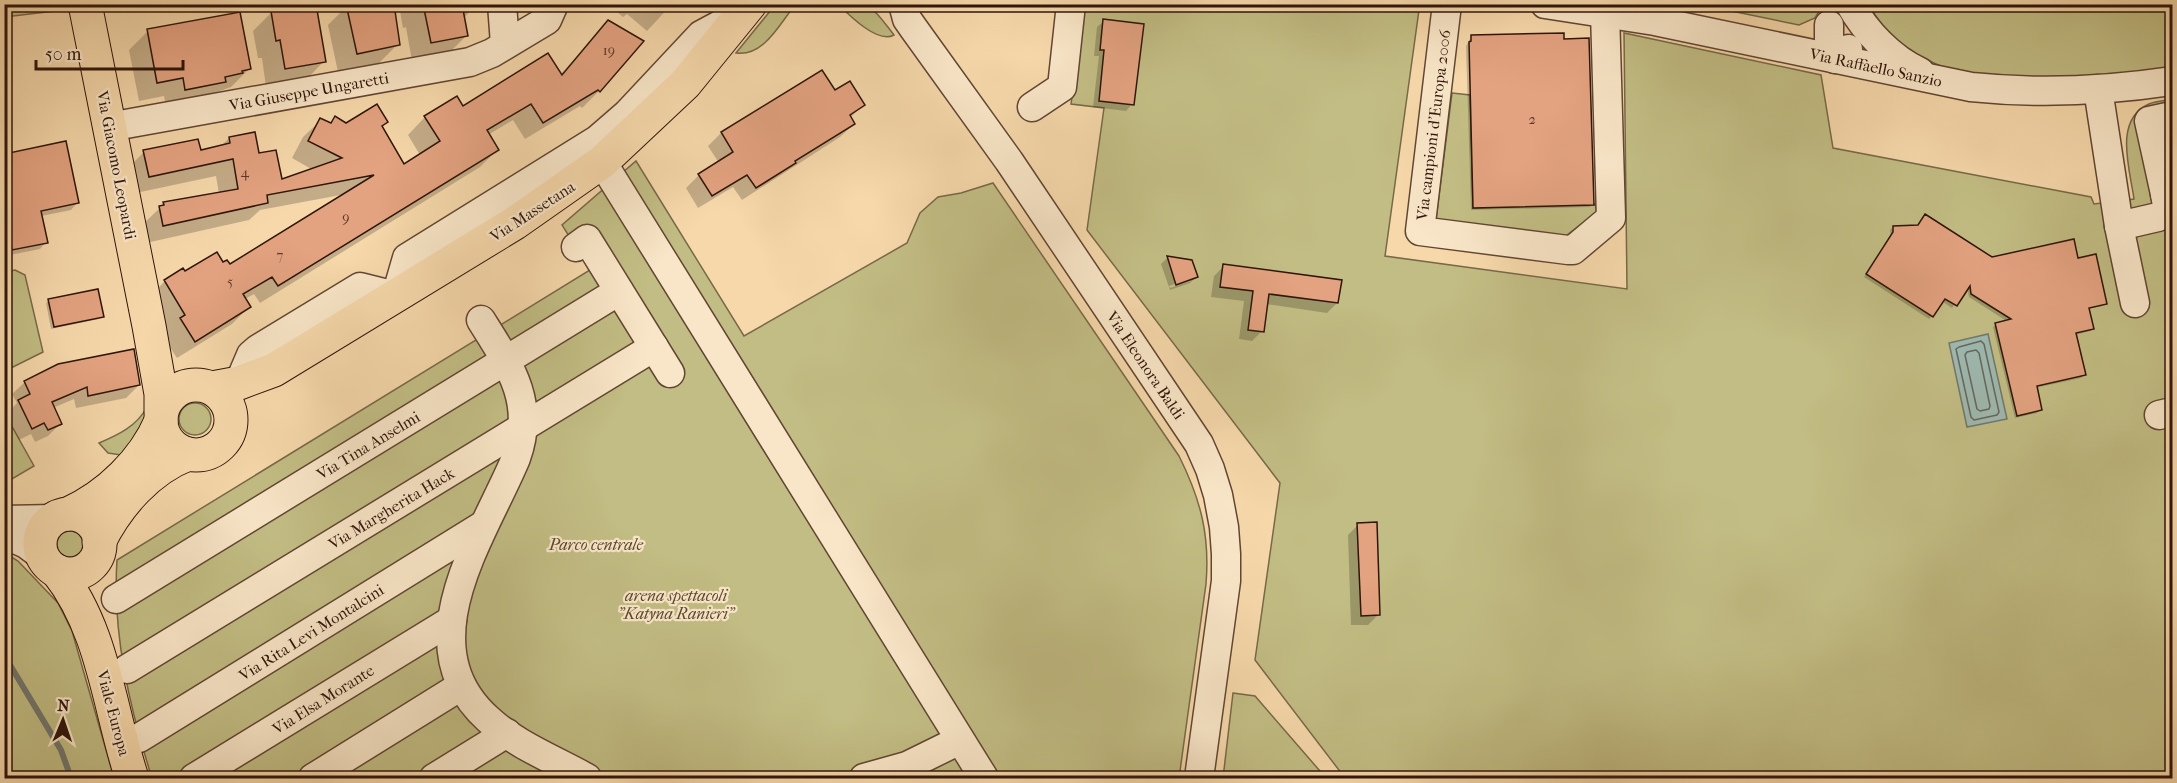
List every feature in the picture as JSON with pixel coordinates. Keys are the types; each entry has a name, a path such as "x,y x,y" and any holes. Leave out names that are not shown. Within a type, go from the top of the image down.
{"main road":[{"name":"Via Giacomo Leopardi","path":"85,4 150,326 161,394 161,416"},
{"name":"Via Massetana","path":"218,386 274,370 524,217 602,162 685,84 749,7"},
{"name":"Via Giacomo Leopardi","path":"150,326 177,364 218,386"},
{"name":"Via Massetana","path":"231,421 274,370"},
{"path":"161,416 164,436 181,452 188,454 199,455 218,448 230,431 231,421 226,402 218,386 185,386 177,390 170,396 161,416 148,445 124,474 86,506 61,517 44,528 40,548 49,563 65,574 83,571 98,550 116,514 138,488 161,468 188,454"},
{"path":"61,517 81,516 92,524 98,550"},
{"name":"Viale Europa","path":"97,647 98,550"},
{"name":"Viale Europa","path":"49,563 80,604 97,647 121,747 132,778"}],"street":[{"path":"502,4 505,44"},
{"name":"Via Giuseppe Ungaretti","path":"109,127 470,62 492,53 547,20 554,4"},
{"path":"1032,107 1062,87 1071,4"},
{"name":"Via campioni d'Europa 2006","path":"1447,4 1420,231 1568,250 1573,250 1611,218 1589,8"},
{"name":"Via Raffaello Sanzio","path":"1545,4 1589,8 1971,87 2020,91 2098,89 2172,81"},
{"path":"218,386 258,349 360,287 396,296 406,258 597,140 634,107 701,35 749,7"},
{"name":"Via Eleonora Baldi","path":"901,10 1022,181 1198,444 1210,469 1224,527 1226,581 1199,778"},
{"path":"1789,49 1807,40 1844,14"},
{"path":"1835,59 1849,49 1853,43 1844,14"},
{"path":"1844,14 1898,59 1913,69 1941,81"},
{"path":"2098,89 2119,226 2135,303"},
{"path":"2119,226 2166,213 2169,193 2149,121 2172,116"},
{"path":"602,162 984,778"},
{"path":"576,247 587,239 670,373"},
{"name":"Via Tina Anselmi","path":"116,599 620,291"},
{"path":"481,320 515,377 520,393 523,427 516,458 482,526 454,603 452,620 456,673 461,686 483,714 507,734 567,775"},
{"name":"Via Margherita Hack","path":"128,669 654,347"},
{"path":"4,520 61,517"},
{"name":"Via Rita Levi Montalcini","path":"139,738 482,526"},
{"path":"4,534 26,544 49,563"},
{"name":"Via Elsa Morante","path":"194,778 452,620"},
{"path":"313,778 461,686"},
{"path":"434,778 507,734"},
{"path":"864,778 907,766 957,736"}],"green space":[{"path":"1369,4 1419,10 1385,256 1627,289 1624,33 1821,75 1833,148 2091,197 2094,204 2134,199 2126,146 2131,121 2138,111 2149,104 2172,99 2172,778 1345,778 1255,660 1280,483 1087,230 1104,108 1071,104 1085,5"},
{"path":"4,5 62,5 63,10 5,17"},
{"path":"775,5 795,5 763,44 746,53 736,53"},
{"path":"839,5 859,5 871,9 894,35 887,37 872,32"},
{"path":"1702,5 1823,5 1815,18 1799,25"},
{"path":"1868,5 2172,5 2172,68 2076,79 1972,76 1947,69 1901,44 1883,26"},
{"path":"1452,93 1470,95 1473,208 1595,204 1597,212 1563,238 1436,220"},
{"name":"Parco centrale","path":"636,161 744,336 907,243 920,213 938,197 993,183 1179,456 1198,503 1207,550 1206,584 1179,778 1000,778 970,730 972,778 152,778 124,671 117,616 117,560 590,270 562,225"},
{"path":"15,270 25,275 43,352 5,371 5,272"},
{"path":"195,403 206,408 211,419 206,430 195,435 184,430 179,419 184,408"},
{"path":"147,407 145,426 121,455 108,453 99,443 132,425"},
{"path":"5,414 34,466 4,483"},
{"path":"70,531 80,534 83,544 80,554 70,557 60,554 57,544 60,534"},
{"path":"5,553 18,561 58,603 72,631 114,778 5,778"},
{"path":"1233,693 1255,696 1326,778 1223,778"}],"water":[{"path":"1988,334 2007,419 1967,427 1949,343"}],"building":[{"path":"316,4 326,62 285,69 280,40 276,41 271,11"},
{"path":"346,4 394,4 400,45 357,54"},
{"path":"423,4 462,4 468,36 431,43"},
{"path":"240,12 251,69 225,77 226,82 185,90 183,78 157,83 147,29"},
{"path":"1103,19 1144,24 1134,105 1099,101 1104,50 1100,50"},
{"path":"608,20 644,41 600,92 598,90 543,123 531,104 487,130 499,150 278,286 272,277 243,294 251,307 195,342 180,318 185,315 164,280 183,268 185,271 217,252 223,262 227,260 230,264 374,175 267,195 268,203 163,226 159,206 164,205 163,202 238,189 233,159 149,177 143,150 198,139 201,150 230,143 229,137 255,132 259,153 276,150 282,179 342,158 308,141 320,118 331,123 335,116 346,123 377,104 388,122 382,126 404,164 440,141 424,116 457,96 463,106 548,53 562,75"},
{"path":"1564,33 1564,39 1589,38 1594,205 1473,208 1469,42 1471,35"},
{"path":"822,70 835,90 850,81 865,105 850,115 855,124 756,188 747,175 712,196 698,174 733,152 721,132"},
{"path":"66,141 79,203 41,211 48,243 12,250 4,217 4,154"},
{"path":"1925,214 1992,257 2074,239 2078,258 2096,254 2107,304 2089,308 2094,329 2076,333 2086,375 2037,386 2042,410 2017,416 1995,323 2011,319 1971,294 1970,286 1957,306 1945,299 1933,317 1866,274 1893,232 1893,226 1918,225"},
{"path":"1167,256 1192,260 1198,277 1176,285"},
{"path":"1223,264 1342,280 1338,303 1269,294 1264,332 1248,330 1253,291 1220,287"},
{"path":"98,289 104,317 54,327 48,299"},
{"path":"134,349 140,385 88,396 87,387 52,402 62,424 48,430 44,423 32,429 18,400 30,394 24,381 58,364"},
{"path":"1377,522 1380,615 1361,616 1357,523"}],"waterway":[{"path":"4,655 61,750 71,778"}],"park label":[{"name":"arena spettacoli \"Katyna Ranieri\"","path":"676,604"}]}
